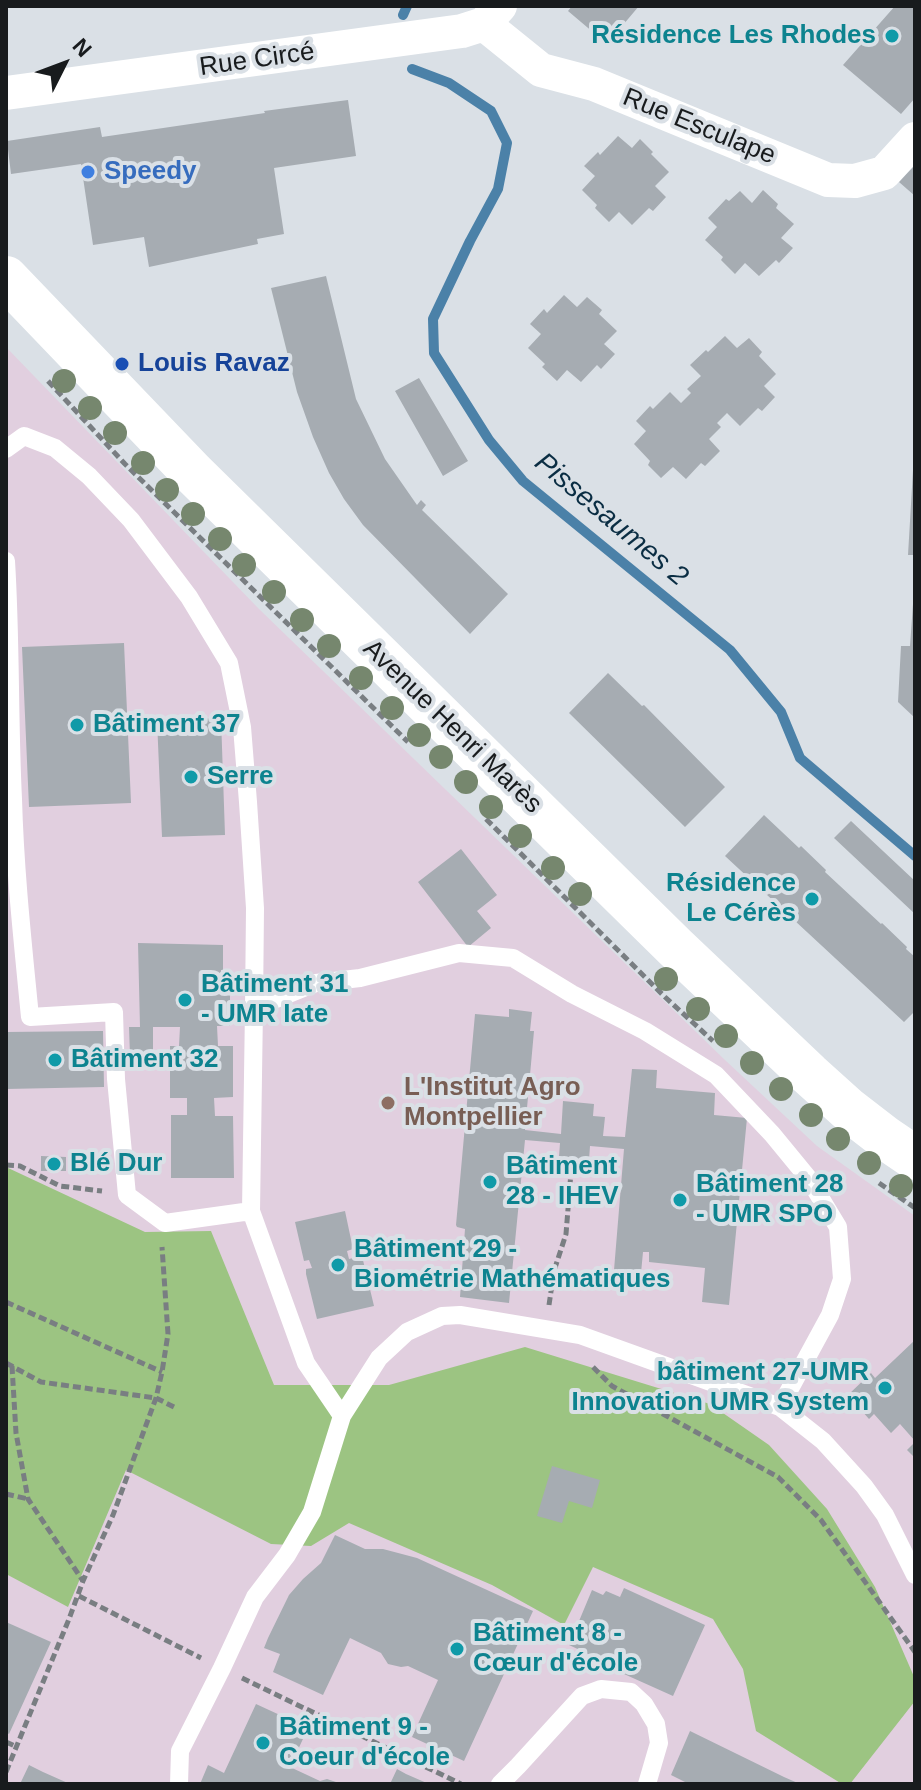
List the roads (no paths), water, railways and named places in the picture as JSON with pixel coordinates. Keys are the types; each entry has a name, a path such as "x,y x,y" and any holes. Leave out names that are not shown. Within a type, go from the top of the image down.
{"main road":[{"name":"Avenue Henri Marès","path":"6,278 193,473 675,947 849,1110 915,1158"}],"street":[{"name":"Rue Circé","path":"6,93 462,31 492,15"},
{"name":"Rue Esculape","path":"492,15 541,70 594,84 828,180 855,181 884,173 915,139"}],"lane":[{"path":"6,449 24,436 55,448 89,476 131,520 189,597 229,663 242,727 255,908 251,1211 306,1363 342,1416"},
{"path":"6,561 13,800 30,1017 114,1012 116,1079 127,1195 165,1223 251,1211"},
{"path":"254,1008 316,983 360,978 459,953 513,958 572,994 645,1031 716,1075 772,1134 809,1179 838,1227 842,1279 830,1315 780,1407"},
{"path":"179,1784 180,1751 255,1597 287,1555 312,1512 342,1416 379,1358 407,1332 442,1316 460,1315 580,1335 780,1407 823,1441 864,1486 885,1515 915,1575"},
{"path":"500,1784 582,1696 601,1689 631,1692 644,1704 656,1724 659,1743 647,1784"}],"waterway":[{"name":"Pissesaumes 2","path":"403,15 407,6"},
{"name":"Pissesaumes 2","path":"412,69 449,83 491,111 507,143 498,189 433,319 434,353 489,440 523,481 730,650 781,712 800,758 915,856"}],"place":[{"name":"Résidence Les Rhodes","path":"892,36"},
{"name":"Speedy","path":"88,172"},
{"name":"Louis Ravaz","path":"122,364"},
{"name":"Bâtiment 37","path":"77,725"},
{"name":"Serre","path":"191,777"},
{"name":"Résidence Le Cérès","path":"812,899"},
{"name":"Bâtiment 31 - UMR Iate","path":"185,1000"},
{"name":"Bâtiment 32","path":"55,1060"},
{"name":"L'Institut Agro Montpellier","path":"388,1103"},
{"name":"Blé Dur","path":"54,1164"},
{"name":"Bâtiment 28 - IHEV","path":"490,1182"},
{"name":"Bâtiment 28 - UMR SPO","path":"680,1200"},
{"name":"Bâtiment 29 - Biométrie Mathématiques","path":"338,1265"},
{"name":"bâtiment 27-UMR Innovation UMR System","path":"885,1388"},
{"name":"Bâtiment 8 - Cœur d'école","path":"457,1649"},
{"name":"Bâtiment 9 - Coeur d'école","path":"263,1743"}]}
